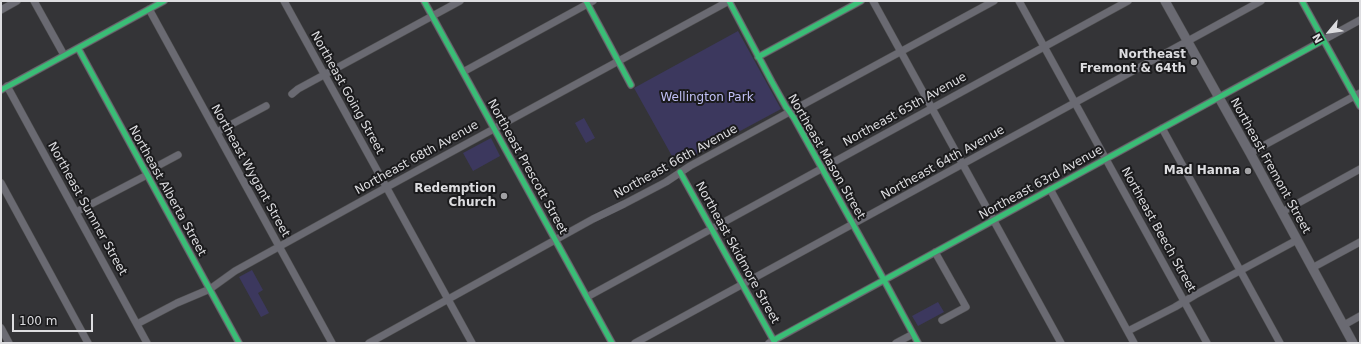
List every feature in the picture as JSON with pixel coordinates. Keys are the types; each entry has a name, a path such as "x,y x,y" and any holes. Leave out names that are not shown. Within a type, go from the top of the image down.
{"main road":[{"name":"Northeast Fremont Street","path":"1165,1 1344,325 1350,342"}],"street":[{"path":"1,10 17,1"},
{"path":"34,1 64,55"},
{"path":"4,88 164,1"},
{"name":"Northeast Going Street","path":"284,1 472,343"},
{"name":"Northeast Prescott Street","path":"424,1 612,343"},
{"path":"292,94 298,89 460,1"},
{"name":"Northeast Mason Street","path":"729,1 758,57 822,168 918,343"},
{"name":"Northeast 68th Avenue","path":"137,324 178,303 210,289 235,271 729,1"},
{"path":"758,57 861,1"},
{"path":"873,1 1061,343"},
{"name":"Northeast 66th Avenue","path":"369,343 598,216 624,204 994,1"},
{"name":"Northeast Beech Street","path":"1019,1 1207,343"},
{"name":"Northeast 65th Avenue","path":"587,297 1128,1"},
{"name":"Northeast 64th Avenue","path":"635,343 1261,1"},
{"path":"1302,1 1357,95 1360,106"},
{"path":"463,72 589,2 618,62 631,85"},
{"name":"Northeast Wygant Street","path":"149,9 332,343"},
{"name":"Northeast 63rd Avenue","path":"773,342 1360,20"},
{"name":"Northeast Alberta Street","path":"78,48 239,343"},
{"name":"Northeast Sumner Street","path":"4,88 76,212 147,343"},
{"path":"1250,153 1357,95"},
{"path":"217,132 266,106"},
{"path":"1162,128 1280,343"},
{"path":"76,212 147,175 150,170 178,155"},
{"path":"1282,212 1360,169"},
{"name":"Northeast Skidmore Street","path":"680,172 743,284 773,342"},
{"path":"1,183 88,343"},
{"path":"1050,189 1134,343"},
{"path":"1128,331 1297,240"},
{"path":"1312,268 1360,242"},
{"path":"935,252 966,307 942,320"},
{"path":"1344,325 1360,316"},
{"path":"1,328 9,343"},
{"path":"896,343 913,334"}],"green space":[{"name":"Wellington Park","path":"738,31 781,109 677,165 634,88"},
{"path":"584,118 595,138 586,143 575,123"},
{"path":"491,138 500,156 473,171 463,153"},
{"path":"252,270 263,290 258,293 269,313 261,317 239,277"},
{"path":"938,302 944,312 918,326 912,316"}],"cycle path":[{"path":"1,90 164,1"},
{"path":"424,1 612,343"},
{"path":"586,1 631,85"},
{"path":"729,1 772,82 794,118 918,343"},
{"path":"758,57 861,1"},
{"path":"1302,1 1360,106"},
{"path":"774,340 1324,40"},
{"path":"78,48 239,343"},
{"path":"680,172 775,343"}],"place":[{"name":"Northeast Fremont & 64th","path":"1194,62"},
{"name":"Mad Hanna","path":"1248,171"},
{"name":"Redemption Church","path":"504,196"}]}
